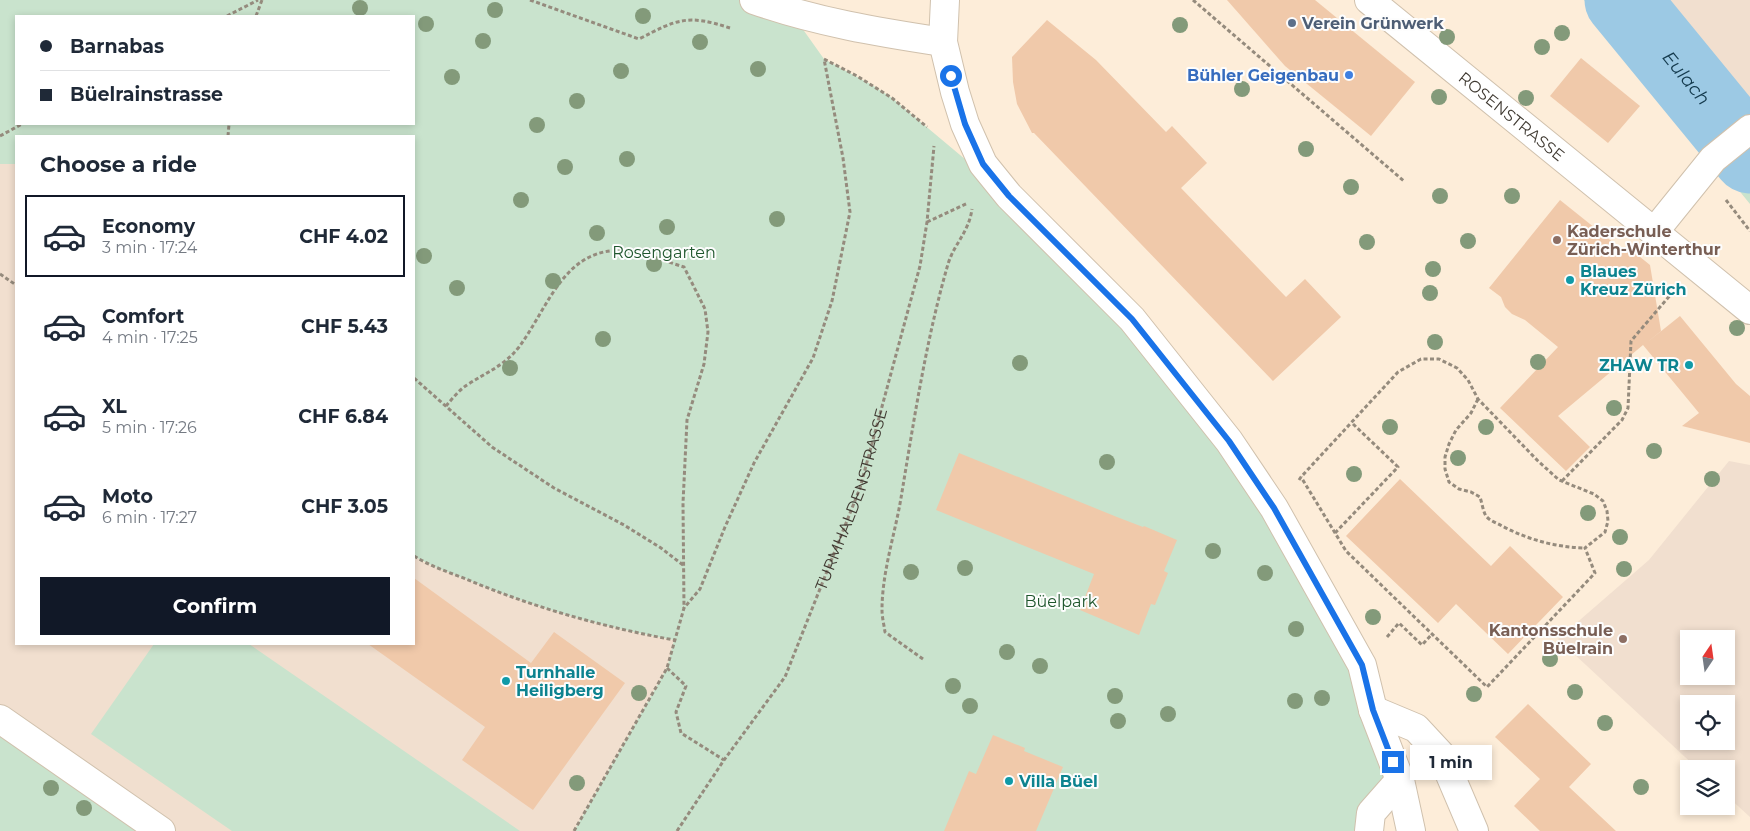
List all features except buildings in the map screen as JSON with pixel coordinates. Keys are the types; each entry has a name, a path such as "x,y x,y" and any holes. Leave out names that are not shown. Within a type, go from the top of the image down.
{"street":[{"path":"754,0 792,14 943,42"},
{"path":"945,0 943,42 965,124 983,164 1009,196 1132,319 1229,441 1274,508 1362,665 1373,710 1400,780 1411,831"},
{"name":"ROSENSTRASSE","path":"1369,0 1750,310"},
{"path":"1654,232 1713,159 1750,129"},
{"path":"1373,710 1416,728 1442,756 1474,831"},
{"path":"0,719 161,831"},
{"path":"1369,831 1371,813 1400,780"}],"path":[{"path":"229,15 260,0"},
{"path":"256,15 260,0"},
{"path":"530,0 639,39 660,28 683,20 705,20 734,29"},
{"path":"1193,0 1405,182"},
{"path":"816,56 857,76 892,98 928,128"},
{"path":"684,608 700,589 754,462 813,358 832,302 850,212 843,158 824,59"},
{"path":"0,136 20,125"},
{"name":"TURMHALDENSTRASSE","path":"677,831 724,760 785,677 860,488 920,266 927,222 934,143"},
{"path":"923,659 885,632 882,610 886,574 901,500 917,401 934,319 948,262 970,221 973,200 927,222"},
{"path":"446,406 465,386 503,365 519,347 550,297 567,274 585,258 605,251 630,251 684,267 705,309 708,332 704,364 688,420 683,503 684,608 667,668 574,831"},
{"path":"1562,481 1622,420 1628,408 1631,341 1695,265"},
{"path":"0,274 15,284"},
{"path":"1327,450 1398,372 1421,359 1439,359 1457,368 1468,380 1478,399 1538,461 1562,481 1594,494 1603,501 1608,521 1605,532 1585,548 1565,547 1527,538 1509,530 1485,515 1480,497 1472,492 1459,490 1449,482 1445,469 1445,457 1449,444 1456,430 1471,413 1478,399"},
{"path":"415,379 492,447 554,488 624,525 661,548 683,566"},
{"path":"1335,533 1398,467 1352,423"},
{"path":"1301,477 1346,551 1487,687 1595,573 1585,548"},
{"path":"415,556 492,590 553,610 640,634 674,640"},
{"path":"1383,642 1399,623 1422,645 1432,634"},
{"path":"667,668 686,686 676,712 681,733 724,760"}],"shaded area":[{"path":"1647,0 1750,0 1750,111 1738,96 1730,102"},
{"path":"0,164 15,164 15,645 415,645 415,557 423,562 553,610 640,634 674,640 667,668 574,831 161,831 0,719"},
{"name":"Kantonsschule Büelrain","path":"1729,461 1750,465 1750,817 1735,803 1735,760 1688,760 1558,639 1649,560"}],"green space":[{"path":"0,0 754,0 792,14 824,59 892,98 1009,196 1229,441 1362,665 1400,780 1369,831 574,831 667,668 674,640 594,622 516,599 426,563 415,557 415,135 15,135 15,164 0,164"},
{"path":"1584,0 1647,0 1730,102 1738,96 1750,111 1750,204"},
{"path":"153,645 250,645 520,831 232,831 91,734"},
{"path":"0,719 161,831 0,831"}],"waterway":[{"name":"Eulach","path":"1622,0 1750,156"}],"place":[{"name":"Verein Grünwerk","path":"1292,23"},
{"name":"Bühler Geigenbau","path":"1349,75"},
{"name":"Kaderschule Zürich-Winterthur","path":"1557,240"},
{"name":"Blaues Kreuz Zürich","path":"1570,280"},
{"name":"ZHAW TR","path":"1689,365"},
{"name":"Kantonsschule Büelrain","path":"1623,639"},
{"name":"Turnhalle Heiligberg","path":"506,681"},
{"name":"Villa Büel","path":"1009,781"}],"route":[{"path":"951,76 965,124 983,164 1009,196 1132,319 1229,441 1274,508 1362,665 1373,710 1393,762"}],"park label":[{"name":"Rosengarten","path":"664,252"},
{"name":"Büelpark","path":"1061,601"}]}
